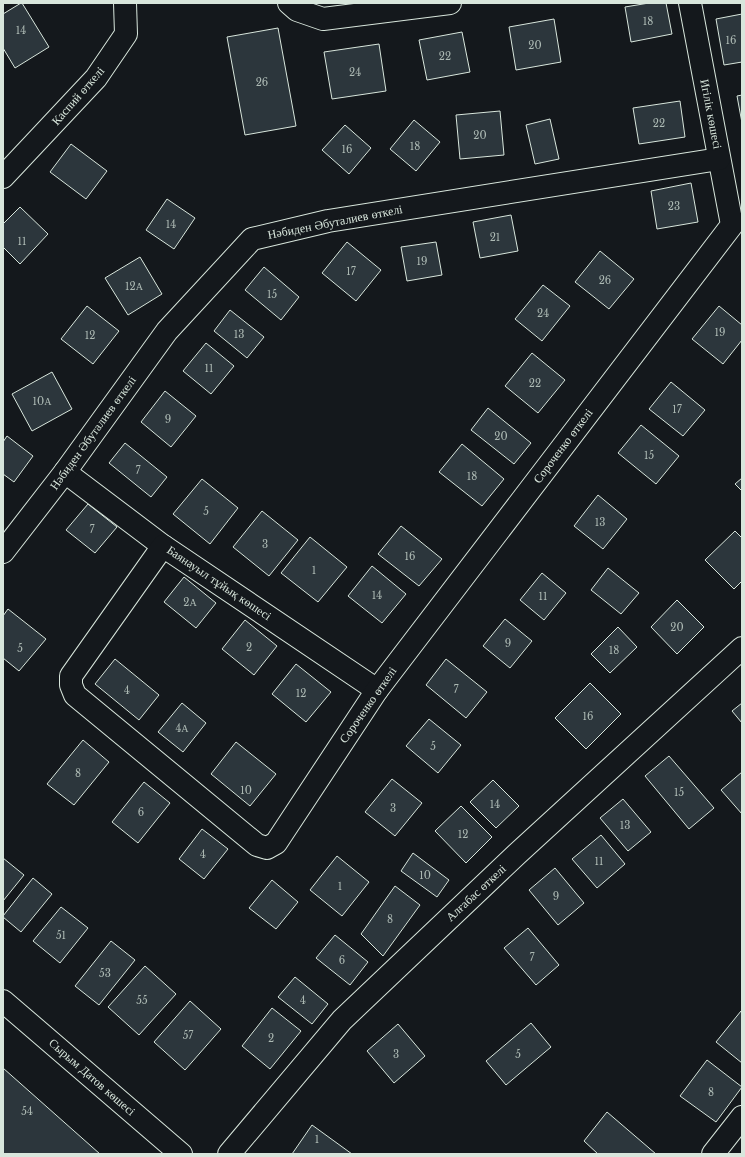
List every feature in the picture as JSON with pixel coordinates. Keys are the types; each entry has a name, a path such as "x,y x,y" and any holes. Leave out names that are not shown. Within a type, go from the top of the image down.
{"street":[{"name":"Каспий өткелі","path":"3,177 96,78 126,34 125,3"},
{"path":"289,3 298,10 324,19 438,4"},
{"name":"Игілік көшесі","path":"690,3 732,225"},
{"name":"Нәбиден Әбуталиев өткелі","path":"3,552 65,472 167,331 252,238 328,221 719,158"},
{"name":"Сороченко өткелі","path":"163,546 71,676 71,685 74,695 257,845 267,848 276,842 377,690 732,225"},
{"name":"Баянауыл тұйық көшесі","path":"65,472 163,546 377,690"},
{"name":"Алғабас өткелі","path":"228,1154 342,1020 517,854 742,648"},
{"name":"Сырым Датов көшесі","path":"3,1001 181,1154"},
{"path":"713,1154 742,1117"}],"building":[{"path":"21,3 49,47 15,68 3,48 3,14"},
{"path":"649,3 666,3 672,34 631,42 625,7"},
{"path":"742,14 742,62 724,65 716,19"},
{"path":"554,19 561,62 516,70 509,27"},
{"path":"278,28 296,126 245,135 227,37"},
{"path":"462,32 470,72 427,80 419,40"},
{"path":"379,44 386,91 332,99 324,52"},
{"path":"742,95 742,123 737,96"},
{"path":"680,101 685,137 639,144 633,108"},
{"path":"500,111 504,155 460,159 456,115"},
{"path":"550,119 559,159 535,164 526,125"},
{"path":"414,120 440,142 416,171 390,149"},
{"path":"345,125 371,148 349,174 322,150"},
{"path":"71,144 107,171 86,199 50,172"},
{"path":"691,183 698,222 657,229 651,191"},
{"path":"167,199 195,218 174,249 146,230"},
{"path":"20,207 48,234 20,264 3,247 3,224"},
{"path":"511,215 518,251 480,258 473,222"},
{"path":"347,242 381,270 356,301 322,273"},
{"path":"436,242 442,275 407,281 401,247"},
{"path":"600,251 634,279 609,309 575,282"},
{"path":"140,257 162,294 128,315 105,278"},
{"path":"264,267 299,297 281,320 245,290"},
{"path":"543,285 570,306 542,341 515,319"},
{"path":"87,306 119,331 93,364 61,339"},
{"path":"719,306 742,325 742,340 723,364 692,339"},
{"path":"230,310 264,337 247,358 214,331"},
{"path":"206,343 234,366 211,394 183,371"},
{"path":"532,353 565,380 538,413 505,386"},
{"path":"52,372 72,409 32,431 12,394"},
{"path":"671,382 705,410 683,436 649,409"},
{"path":"165,391 196,416 171,447 141,422"},
{"path":"488,408 531,443 514,464 471,430"},
{"path":"641,425 679,456 656,484 618,453"},
{"path":"7,436 33,456 14,482 3,474 3,442"},
{"path":"125,443 167,477 151,497 109,463"},
{"path":"462,444 504,479 482,506 439,472"},
{"path":"742,478 742,491 735,484"},
{"path":"202,479 238,508 210,544 173,514"},
{"path":"598,495 627,519 603,549 574,526"},
{"path":"88,504 117,527 95,553 66,530"},
{"path":"262,511 298,540 269,576 233,547"},
{"path":"401,526 442,559 419,586 378,554"},
{"path":"735,531 742,538 742,581 734,589 705,560"},
{"path":"310,537 347,567 318,602 281,573"},
{"path":"372,566 406,594 382,623 348,596"},
{"path":"608,568 639,593 621,614 591,590"},
{"path":"542,573 566,593 544,620 520,600"},
{"path":"184,577 216,603 196,628 164,602"},
{"path":"677,600 704,627 677,654 651,627"},
{"path":"8,609 46,639 19,671 3,658 3,616"},
{"path":"505,619 532,641 510,668 483,646"},
{"path":"245,620 277,646 254,675 222,649"},
{"path":"618,627 637,647 610,673 591,654"},
{"path":"115,659 159,695 139,720 95,684"},
{"path":"446,659 487,692 466,718 426,685"},
{"path":"296,664 331,692 306,722 272,694"},
{"path":"590,683 621,714 586,749 555,718"},
{"path":"182,703 206,723 183,752 158,732"},
{"path":"742,703 742,723 732,711"},
{"path":"429,719 461,745 438,773 406,746"},
{"path":"83,740 109,762 74,805 47,784"},
{"path":"236,742 276,774 250,806 211,774"},
{"path":"669,756 714,808 689,829 645,776"},
{"path":"742,772 742,814 721,790"},
{"path":"392,779 422,803 395,836 365,812"},
{"path":"493,780 519,806 496,828 470,802"},
{"path":"144,782 170,803 138,843 112,822"},
{"path":"623,799 651,832 628,851 600,818"},
{"path":"461,806 492,837 466,863 435,831"},
{"path":"202,829 228,849 204,879 179,859"},
{"path":"601,835 625,864 597,888 572,859"},
{"path":"413,853 449,880 437,897 401,871"},
{"path":"337,856 369,882 342,916 310,890"},
{"path":"3,858 24,875 3,901"},
{"path":"555,868 584,903 558,925 529,890"},
{"path":"33,878 52,894 21,932 3,916"},
{"path":"272,880 298,902 276,929 249,908"},
{"path":"395,886 420,905 383,956 361,934"},
{"path":"61,907 88,928 60,963 33,941"},
{"path":"528,928 559,965 536,985 504,948"},
{"path":"335,935 368,962 350,985 316,958"},
{"path":"111,941 135,960 99,1005 75,986"},
{"path":"145,966 176,994 139,1035 108,1007"},
{"path":"295,977 328,1004 312,1024 278,997"},
{"path":"190,1001 221,1029 185,1070 154,1042"},
{"path":"272,1008 301,1031 270,1069 242,1046"},
{"path":"741,1011 742,1012 742,1063 716,1042"},
{"path":"531,1023 551,1047 506,1085 486,1061"},
{"path":"398,1024 425,1056 394,1083 367,1051"},
{"path":"707,1060 742,1087 716,1122 680,1096"},
{"path":"3,1068 100,1154 3,1154"},
{"path":"607,1112 656,1154 598,1154 584,1141"},
{"path":"312,1125 352,1154 292,1154"}]}
